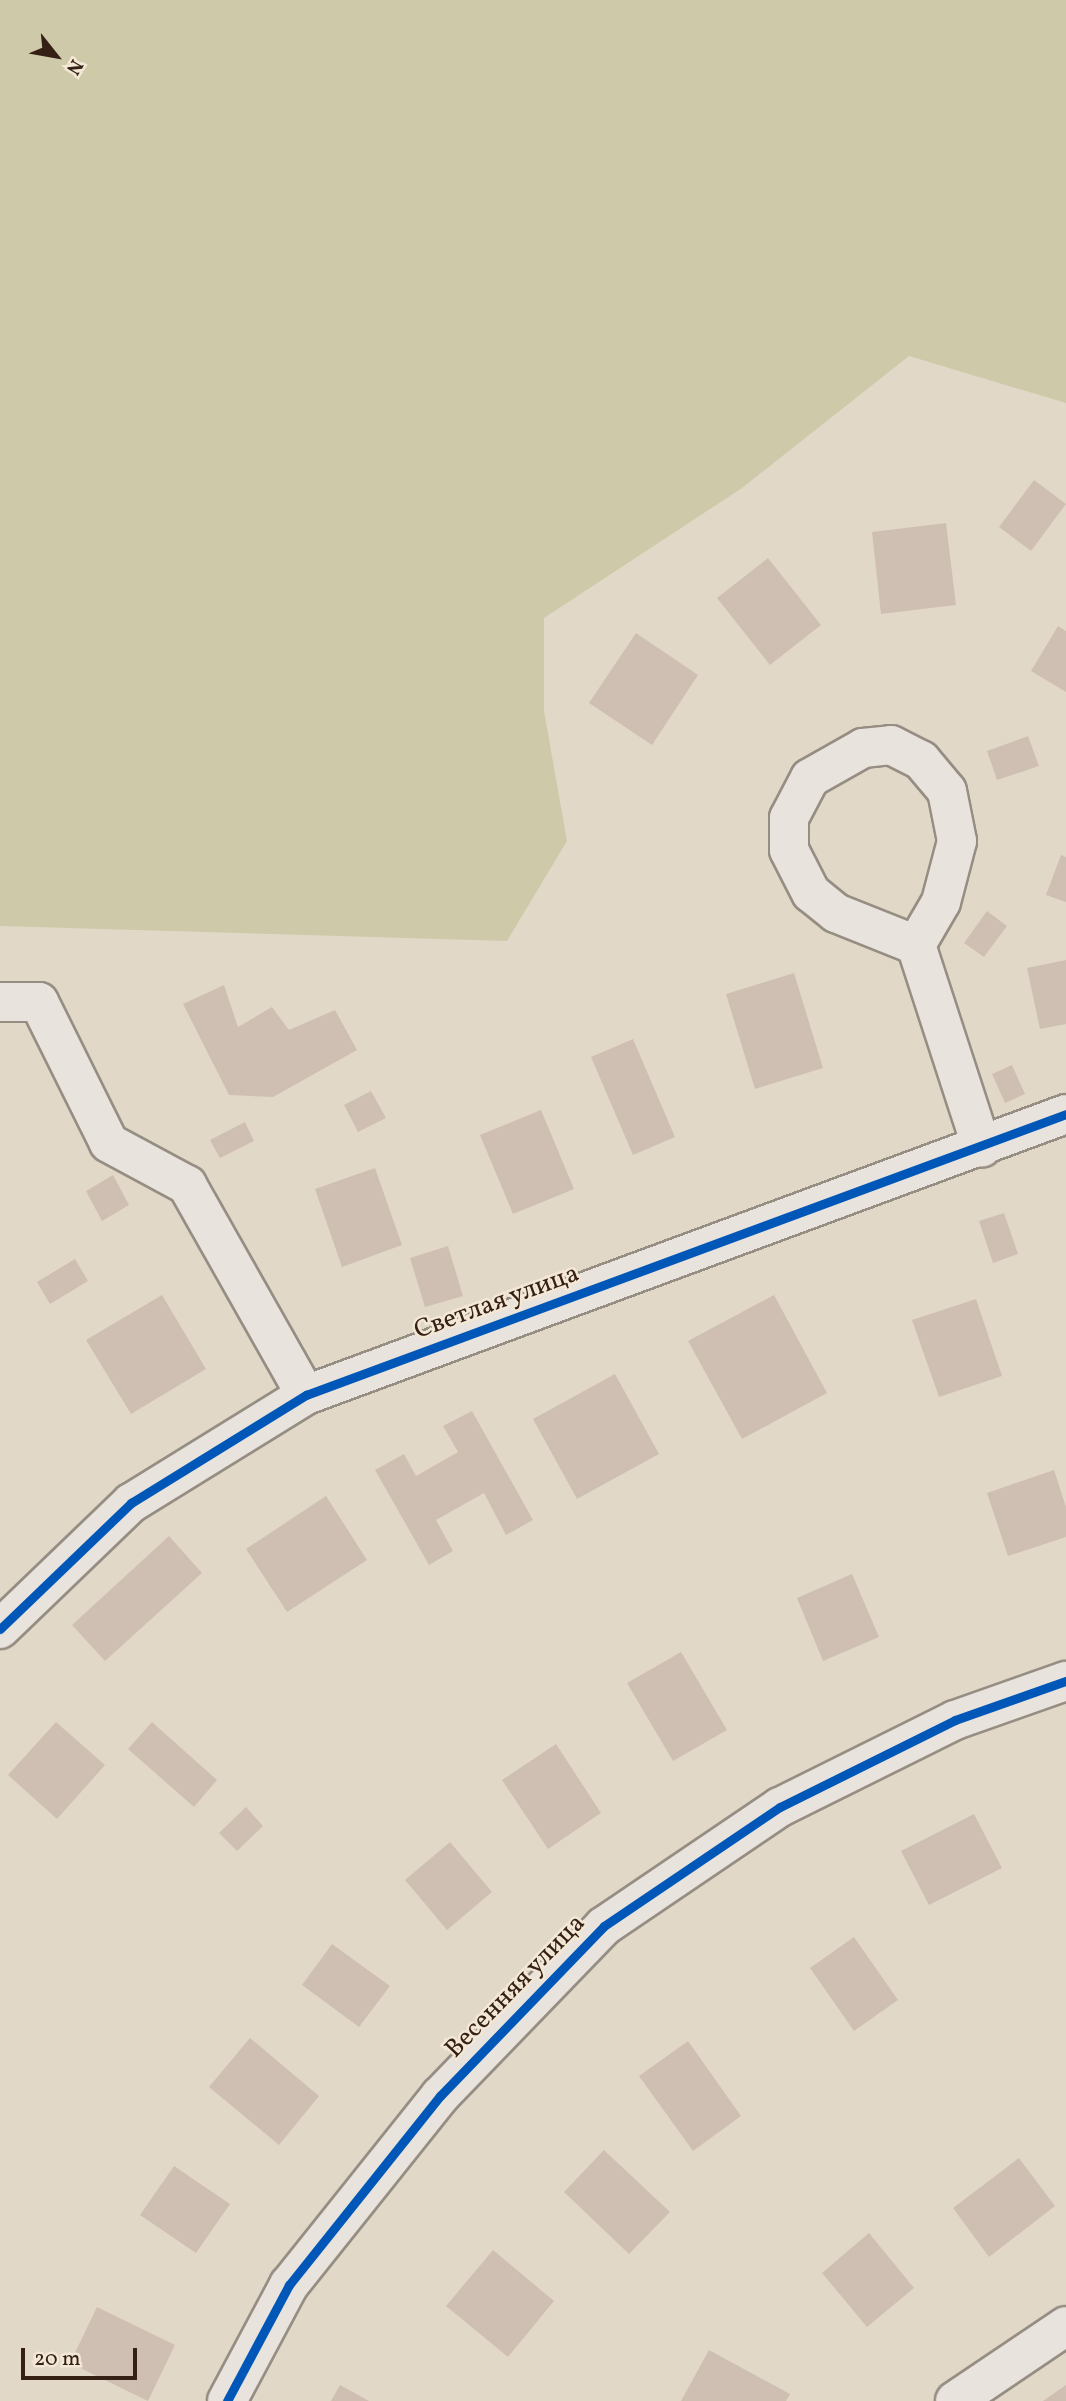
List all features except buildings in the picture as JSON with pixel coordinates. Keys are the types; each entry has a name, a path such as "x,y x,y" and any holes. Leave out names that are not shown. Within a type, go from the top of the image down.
{"street":[{"path":"916,945 836,913 811,893 789,850 789,818 810,778 863,748 891,745 921,760 947,791 957,841 941,902 916,945 982,1148"},
{"path":"0,1002 39,1002 109,1143 187,1185 306,1395"},
{"name":"Светлая улица","path":"0,1629 131,1503 306,1395 982,1148 1066,1114"},
{"name":"Весенняя улица","path":"227,2401 289,2285 440,2096 604,1926 780,1807 956,1720 1066,1681"},
{"path":"955,2401 1066,2326"}],"shaded area":[{"path":"0,0 1066,0 1066,403 909,356 742,488 544,618 544,711 567,841 507,941 0,926"}],"cycle path":[{"path":"0,1629 131,1503 306,1395 1066,1114"},
{"path":"227,2401 289,2285 440,2096 604,1926 780,1807 955,1720 1066,1681"}]}
